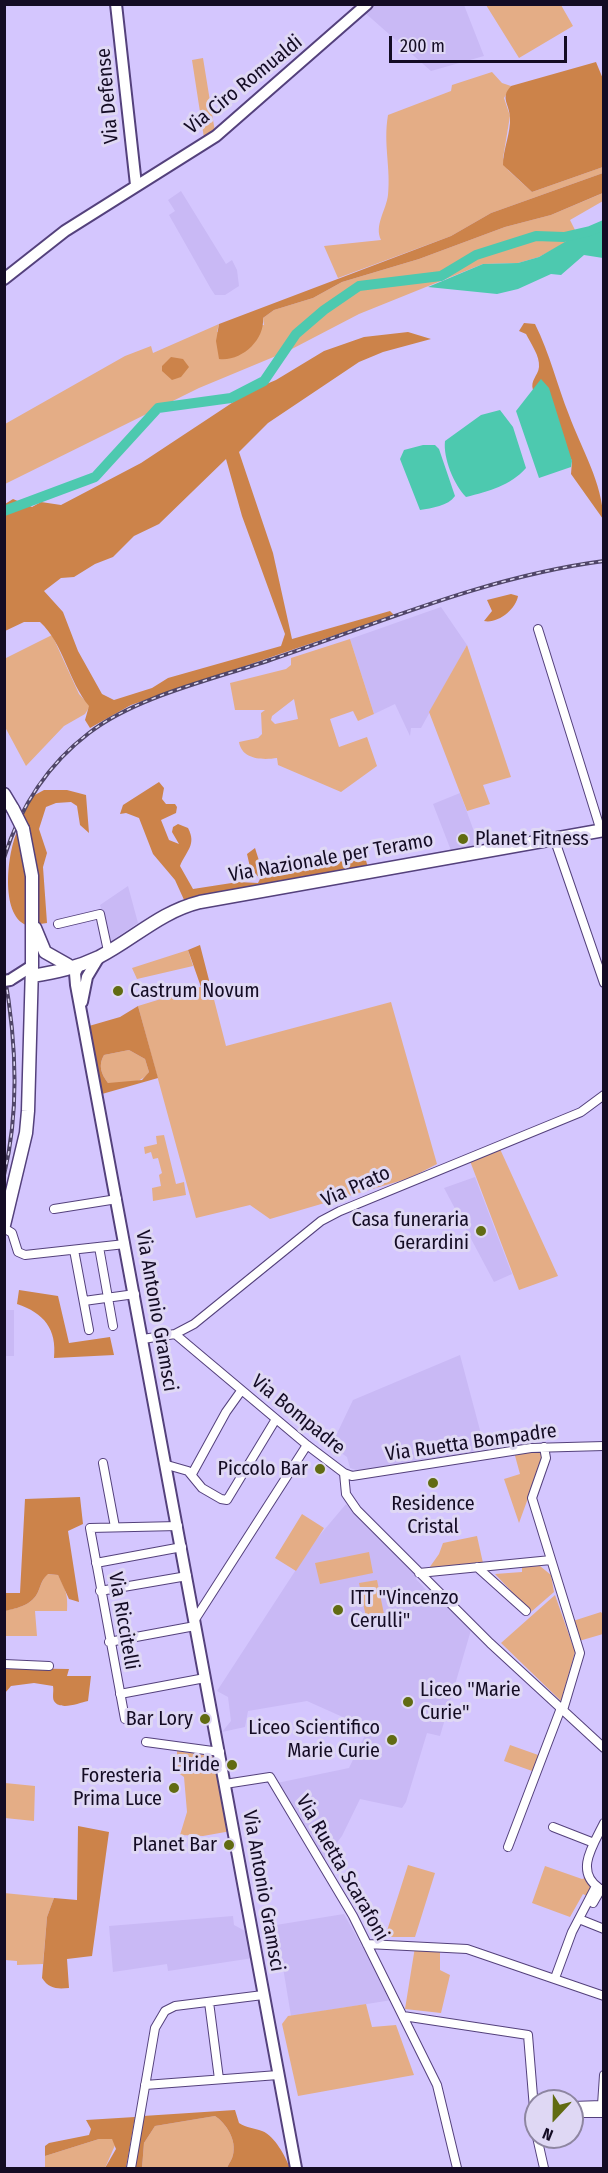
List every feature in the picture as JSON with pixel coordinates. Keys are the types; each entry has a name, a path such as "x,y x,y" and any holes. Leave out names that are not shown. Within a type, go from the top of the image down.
{"main road":[{"path":"4,794 23,829 32,876 32,971 26,1133 4,1226"},
{"name":"Via Nazionale per Teramo","path":"32,971 57,973 104,954 164,915 200,902 602,830"},
{"path":"32,922 45,952 74,965"},
{"name":"Via Nazionale per Teramo","path":"32,971 74,965"},
{"path":"30,1020 36,1011 41,987 57,973"}],"street":[{"name":"Via Defense","path":"116,4 136,185"},
{"name":"Via Ciro Romualdi","path":"4,279 65,231 216,136 367,4"},
{"path":"538,629 602,830"},
{"path":"554,838 602,973 603,983"},
{"path":"57,973 67,976 80,985 104,954 100,914 58,924"},
{"name":"Via Antonio Gramsci","path":"74,965 80,985 81,1008 296,2169"},
{"path":"7,981 32,971"},
{"name":"Via Prato","path":"143,1339 175,1334 194,1324 222,1304 321,1221 359,1201 581,1112 603,1095"},
{"path":"54,1209 117,1199"},
{"path":"4,1226 12,1233 21,1255 125,1244"},
{"path":"99,1247 113,1326"},
{"path":"74,1250 89,1330"},
{"path":"84,1301 135,1294"},
{"name":"Via Bompadre","path":"175,1334 307,1445 344,1473 346,1494 352,1504 490,1643 603,1748"},
{"path":"192,1474 226,1412 241,1390"},
{"path":"167,1465 192,1474 202,1488 227,1500 276,1419"},
{"path":"109,1642 195,1623 307,1445"},
{"name":"Via Ruetta Bompadre","path":"344,1473 356,1476 544,1447 603,1446"},
{"path":"508,1847 562,1709 580,1653 532,1498 546,1458 544,1447"},
{"path":"103,1462 115,1527 178,1526"},
{"name":"Via Riccitelli","path":"115,1527 90,1528 124,1719"},
{"path":"96,1563 182,1547"},
{"path":"419,1573 551,1560"},
{"path":"477,1568 526,1611"},
{"path":"100,1591 187,1576"},
{"path":"4,1664 49,1666"},
{"path":"120,1694 205,1678"},
{"path":"146,1742 220,1752"},
{"name":"Via Ruetta Scarafoni","path":"225,1784 270,1778 367,1944 437,2085 457,2169"},
{"path":"558,1979 581,1920 600,1888 587,1872 585,1864 603,1823"},
{"path":"553,1827 594,1843"},
{"path":"581,1920 603,1929"},
{"path":"367,1944 467,1949 603,1996"},
{"path":"131,2169 155,2028 159,2018 175,2006 263,1995"},
{"path":"209,2002 219,2079"},
{"path":"403,2016 477,2025 528,2035 533,2089"},
{"path":"145,2085 278,2075"},
{"path":"584,2113 600,2114 603,2075"},
{"path":"540,2149 544,2169"}],"shaded area":[{"path":"373,5 464,5 484,56 431,71 364,12"},
{"path":"486,5 561,5 573,26 519,58"},
{"path":"203,58 215,132 204,138 192,60"},
{"path":"596,62 603,79 603,167 532,192 503,165 510,123 506,94 511,86"},
{"path":"492,72 502,83 511,86 504,98 510,116 503,158 508,170 532,192 603,167 603,173 491,213 451,236 338,278 324,246 381,240 379,229 389,185 386,136 388,115 451,91 452,85"},
{"path":"603,173 603,193 551,215 505,227 419,259 342,282 313,298 274,310 263,318 260,334 250,348 235,357 219,359 216,341 219,324 451,236 491,213"},
{"path":"181,191 226,264 232,260 237,270 239,286 225,295 215,295 169,215 175,211 168,200"},
{"path":"603,193 603,201 570,220 578,236 539,257 518,263 483,264 359,314 288,351 199,388 5,484 5,424 125,356 151,346 153,353 219,324 217,332 264,325 263,318 274,310 313,298 342,282 419,259 505,227 551,215"},
{"path":"603,230 603,258 584,255 561,275 551,274 518,289 497,294 428,287 483,264 518,263 539,257 570,239"},
{"path":"524,323 535,324 545,347 595,479 603,519 571,474 572,461 536,388 533,390 539,363 526,334 519,331"},
{"path":"408,332 431,339 383,352 359,362 268,423 239,452 273,553 292,639 390,611 394,615 131,705 90,728 85,720 89,706 48,631 40,622 24,622 5,631 5,504 13,499 32,507 41,502 61,505 141,463 250,391 276,380 324,351 364,337","holes":["226,459 242,516 285,634 281,646 168,678 152,688 114,700 102,694 78,651 63,612 44,591 61,578 74,577 95,564 113,557 134,536 159,524"]},
{"path":"171,357 183,359 189,367 181,377 172,380 162,371 162,366"},
{"path":"541,379 549,388 572,461 571,467 539,478 516,411"},
{"path":"500,410 513,427 526,468 506,484 466,497 457,486 450,471 445,441 481,415"},
{"path":"423,445 435,445 439,449 455,496 444,504 420,510 400,459 404,450"},
{"path":"511,594 518,596 510,610 500,618 484,621 492,611 487,600"},
{"path":"441,607 467,645 421,728 411,728 410,736 395,704 374,714 350,639"},
{"path":"52,635 79,694 90,706 85,714 64,726 26,766 5,727 4,659"},
{"path":"350,639 374,714 358,721 353,711 330,719 339,747 367,737 377,766 341,792 278,765 277,758 249,756 241,748 239,742 258,738 262,734 261,713 265,710 235,710 230,683 286,669 291,665 291,658","holes":["294,699 298,719 275,724 271,720 272,716"]},
{"path":"467,645 511,777 483,785 490,804 467,811 429,712"},
{"path":"159,782 164,788 162,799 166,804 175,804 177,807 176,813 161,820 169,840 179,844 172,832 173,827 178,824 188,828 190,834 190,848 180,866 193,889 238,882 258,883 260,879 250,867 247,854 255,848 261,867 268,875 365,857 369,871 185,902 175,880 153,854 139,818 126,813 120,814 123,805"},
{"path":"44,790 67,790 86,795 89,833 80,825 77,806 71,802 56,803 46,807 39,829 47,853 43,867 47,923 40,924 36,921 22,817 33,796"},
{"path":"460,793 480,848 452,853 433,804"},
{"path":"18,829 27,861 26,925 18,919 12,909 9,896 9,867"},
{"path":"128,886 138,923 111,941 100,905"},
{"path":"200,945 210,984 201,987 188,950"},
{"path":"188,950 193,966 137,979 132,968"},
{"path":"210,984 226,1046 391,1002 437,1164 410,1178 270,1219 250,1205 196,1218 138,1006"},
{"path":"138,1006 158,1078 102,1094 89,1026 120,1017","holes":["129,1050 145,1059 149,1072 142,1080 108,1083 102,1073 101,1062 104,1055"]},
{"path":"129,1050 145,1059 149,1072 136,1081 108,1083 101,1069 104,1055"},
{"path":"164,1135 176,1184 184,1182 186,1195 153,1201 152,1188 161,1186 159,1175 162,1173 158,1158 153,1159 151,1152 145,1154 144,1147 157,1144 156,1136"},
{"path":"500,1149 558,1276 519,1290 470,1161"},
{"name":"Casa funeraria Gerardini","path":"475,1177 512,1274 494,1282 444,1188"},
{"path":"19,1290 58,1296 69,1343 110,1337 114,1355 54,1358 51,1331 35,1312 17,1304"},
{"path":"4,1310 14,1310 14,1356 5,1356"},
{"path":"460,1355 485,1449 409,1465 359,1471 350,1468 347,1457 331,1446 353,1400"},
{"path":"548,1449 519,1523 504,1479 520,1474 514,1452"},
{"path":"80,1497 83,1524 68,1531 79,1602 69,1599 58,1575 48,1574 32,1600 20,1607 5,1611 5,1593 20,1593 25,1499"},
{"path":"346,1504 417,1574 416,1579 427,1591 431,1589 471,1630 440,1736 427,1733 406,1802 402,1808 360,1799 342,1836 324,1860 277,1783 349,1768 365,1735 365,1727 307,1701 248,1711 245,1727 222,1732 231,1721 228,1697 217,1691 314,1542"},
{"path":"302,1514 324,1528 296,1571 275,1558"},
{"path":"477,1536 483,1563 427,1571 439,1554 443,1543"},
{"path":"369,1552 373,1573 320,1584 315,1563"},
{"path":"540,1566 551,1575 554,1592 531,1612 495,1574 522,1572 522,1567"},
{"path":"47,1574 58,1575 66,1593 67,1611 35,1611 37,1636 5,1636 4,1611 32,1600"},
{"path":"377,1580 384,1614 366,1617 359,1583"},
{"path":"555,1595 575,1652 561,1701 501,1643"},
{"path":"601,1612 603,1634 579,1641 573,1621"},
{"path":"5,1668 69,1669 67,1676 91,1676 88,1701 61,1706 54,1701 53,1686 34,1683 11,1686 5,1693"},
{"path":"510,1745 541,1756 535,1772 504,1761"},
{"path":"177,1751 217,1757 231,1831 203,1836 180,1835 187,1812 184,1777 177,1772"},
{"path":"5,1783 35,1786 34,1821 5,1818"},
{"path":"78,1826 109,1832 92,1956 67,1959 69,1988 57,1988 47,1984 42,1978 47,1917 54,1898 77,1900"},
{"path":"408,1865 435,1873 415,1937 385,1937"},
{"path":"545,1866 582,1879 585,1878 591,1888 587,1896 583,1894 570,1917 532,1903"},
{"path":"4,1893 54,1898 47,1917 43,1964 17,1965 17,1961 5,1960"},
{"path":"344,1914 392,2000 291,2016 276,1925"},
{"path":"233,1916 234,1925 245,1931 249,1930 253,1958 168,1971 167,1964 113,1972 109,1926"},
{"path":"415,1947 440,1947 440,1970 450,1975 441,2013 405,2009"},
{"path":"366,2004 372,2027 396,2025 414,2075 298,2096 282,2024 288,2016"},
{"path":"235,2110 239,2123 262,2131 271,2137 290,2168 227,2168 233,2157 232,2138 227,2127 215,2116 155,2126 144,2143 142,2168 134,2168 143,2116"},
{"path":"215,2116 227,2127 232,2138 233,2157 227,2168 142,2168 144,2143 155,2126"},
{"path":"135,2117 126,2168 105,2168 116,2149 112,2139 99,2139 45,2156 45,2146 49,2143 89,2135 91,2129 86,2120"},
{"path":"99,2139 112,2139 116,2143 105,2168 45,2168 45,2156"}],"waterway":[{"path":"4,511 95,477 158,408 231,398 264,381 296,334 324,310 359,286 441,276 476,255 536,236 564,237 604,225"}],"railway":[{"path":"4,858 18,821 48,773 74,745 89,733 129,709 176,690 270,660 435,602 519,578 604,561"},
{"path":"4,972 11,1022 14,1074 12,1125 4,1175"}],"place":[{"name":"Planet Fitness","path":"463,839"},
{"name":"Castrum Novum","path":"118,991"},
{"name":"Casa funeraria Gerardini","path":"481,1231"},
{"name":"Piccolo Bar","path":"320,1469"},
{"name":"Residence Cristal","path":"433,1483"},
{"name":"ITT \"Vincenzo Cerulli\"","path":"338,1610"},
{"name":"Liceo \"Marie Curie\"","path":"408,1702"},
{"name":"Bar Lory","path":"205,1719"},
{"name":"Liceo Scientifico Marie Curie","path":"392,1740"},
{"name":"L'Iride","path":"232,1765"},
{"name":"Foresteria Prima Luce","path":"174,1788"},
{"name":"Planet Bar","path":"229,1845"}]}
